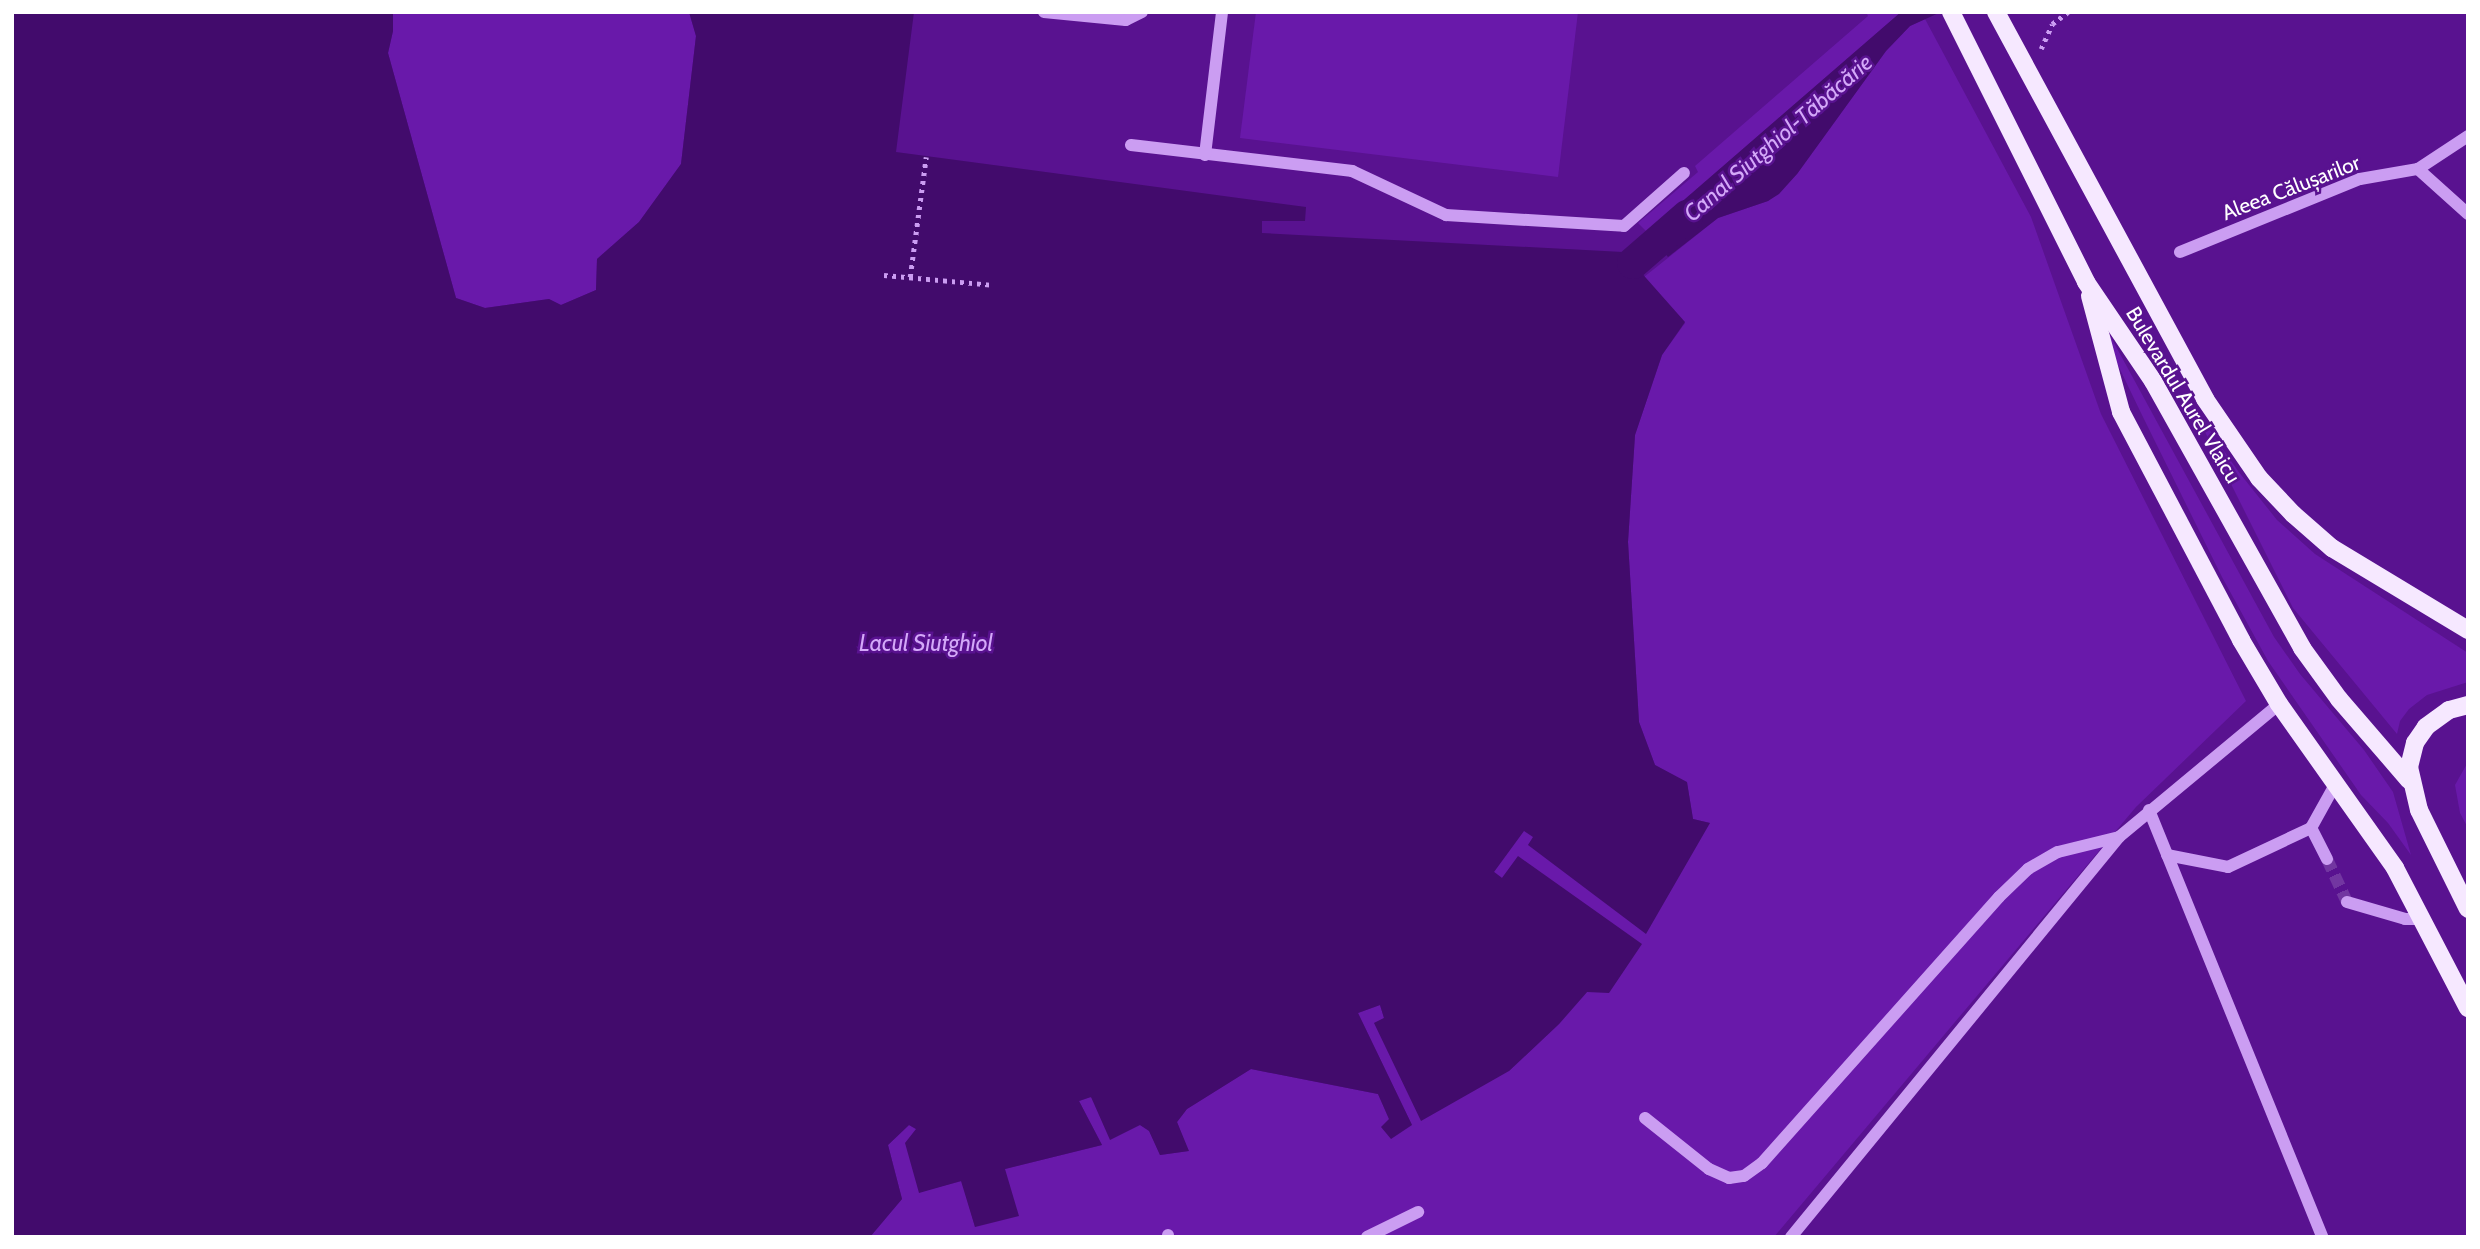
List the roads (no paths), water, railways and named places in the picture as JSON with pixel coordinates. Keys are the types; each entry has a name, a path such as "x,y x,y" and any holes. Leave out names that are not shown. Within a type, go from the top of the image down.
{"main road":[{"name":"Bulevardul Aurel Vlaicu","path":"1951,12 2086,282 2153,381 2302,648 2339,699 2409,780"},
{"name":"Bulevardul Aurel Vlaicu","path":"1996,12 2030,60 2205,399 2259,478 2293,514 2332,548 2468,630"},
{"path":"2086,282 2121,412 2279,704 2395,868 2468,1008"},
{"path":"2436,612 2468,621"},
{"path":"2468,705 2449,710 2426,727 2412,752 2409,780 2431,837 2468,909"}],"street":[{"path":"1044,12 1126,20 1142,12"},
{"path":"1205,155 1222,12"},
{"name":"Aleea Călușarilor","path":"2180,252 2360,179 2418,169 2468,136"},
{"path":"1131,145 1352,171 1446,215 1624,226 1684,173"},
{"path":"2418,169 2468,214"},
{"path":"1791,1237 2119,837 2279,704"},
{"path":"2167,855 2228,867 2311,828 2336,783"},
{"path":"2149,810 2322,1237"},
{"path":"2311,828 2327,859"},
{"path":"1645,1118 1709,1169 1729,1178 1744,1176 1762,1163 1999,897 2028,869 2058,852 2119,837"},
{"path":"2347,902 2405,919 2423,919"},
{"path":"1367,1237 1418,1212"}],"water":[{"name":"Lacul Siutghiol","path":"12,12 393,12 393,31 388,53 456,298 485,308 549,299 561,305 596,290 597,259 639,222 681,164 696,36 689,12 914,12 896,152 1306,207 1305,221 1262,221 1262,233 1623,252 1685,322 1662,355 1635,435 1628,542 1639,722 1655,765 1687,782 1693,819 1710,823 1646,934 1528,845 1533,837 1524,831 1494,872 1502,878 1518,856 1642,944 1609,993 1587,992 1559,1024 1509,1071 1421,1121 1374,1023 1384,1018 1380,1005 1358,1013 1412,1125 1391,1139 1381,1127 1389,1119 1378,1094 1251,1069 1187,1109 1177,1122 1189,1151 1160,1155 1149,1131 1140,1125 1110,1140 1091,1097 1079,1101 1102,1145 1005,1169 1019,1216 975,1227 961,1181 919,1193 905,1143 916,1129 909,1125 888,1145 902,1199 870,1237 12,1237"},
{"path":"1901,12 1941,12 1910,26 1886,51 1797,174 1779,194 1768,201 1718,218 1668,257 1647,232"}],"waterway":[{"name":"Canal Siutghiol-Tăbăcărie","path":"1633,263 1687,216"}],"tunnel":[{"path":"2327,859 2347,902"}]}
